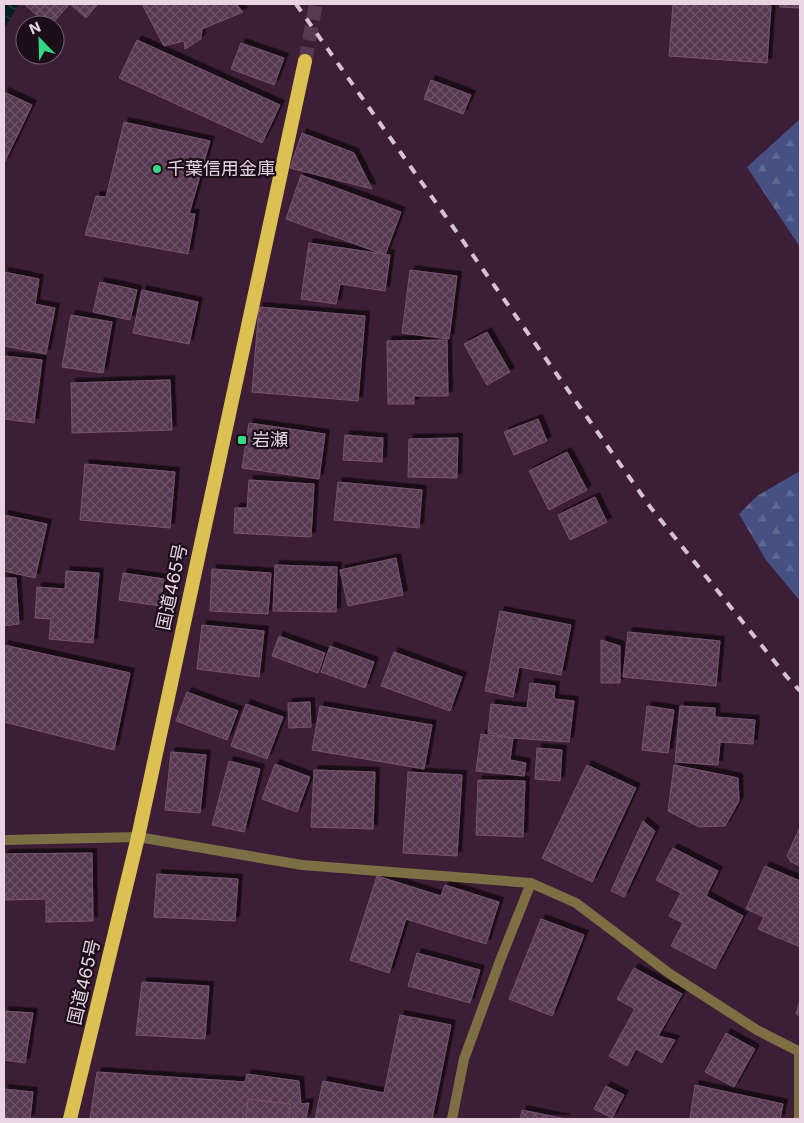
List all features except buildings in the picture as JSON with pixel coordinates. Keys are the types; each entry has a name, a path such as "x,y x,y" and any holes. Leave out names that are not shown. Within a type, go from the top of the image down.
{"highway":[{"name":"国道465号","path":"70,1119 138,837 305,61"}],"street":[{"path":"4,840 138,837 302,865 531,883 576,903 670,974 757,1030 799,1051 799,1119"},
{"path":"452,1119 464,1060 501,958 531,883"}],"green space":[{"path":"800,119 800,247 747,167"},
{"path":"800,471 800,601 766,560 739,514 757,496"}],"water":[{"path":"4,4 19,4 4,29"}],"tunnel":[{"path":"305,61 316,4"}],"railway":[{"path":"296,4 651,508 800,691"}],"place":[{"name":"千葉信用金庫","path":"157,169"},
{"name":"岩瀬","path":"242,440"}]}
